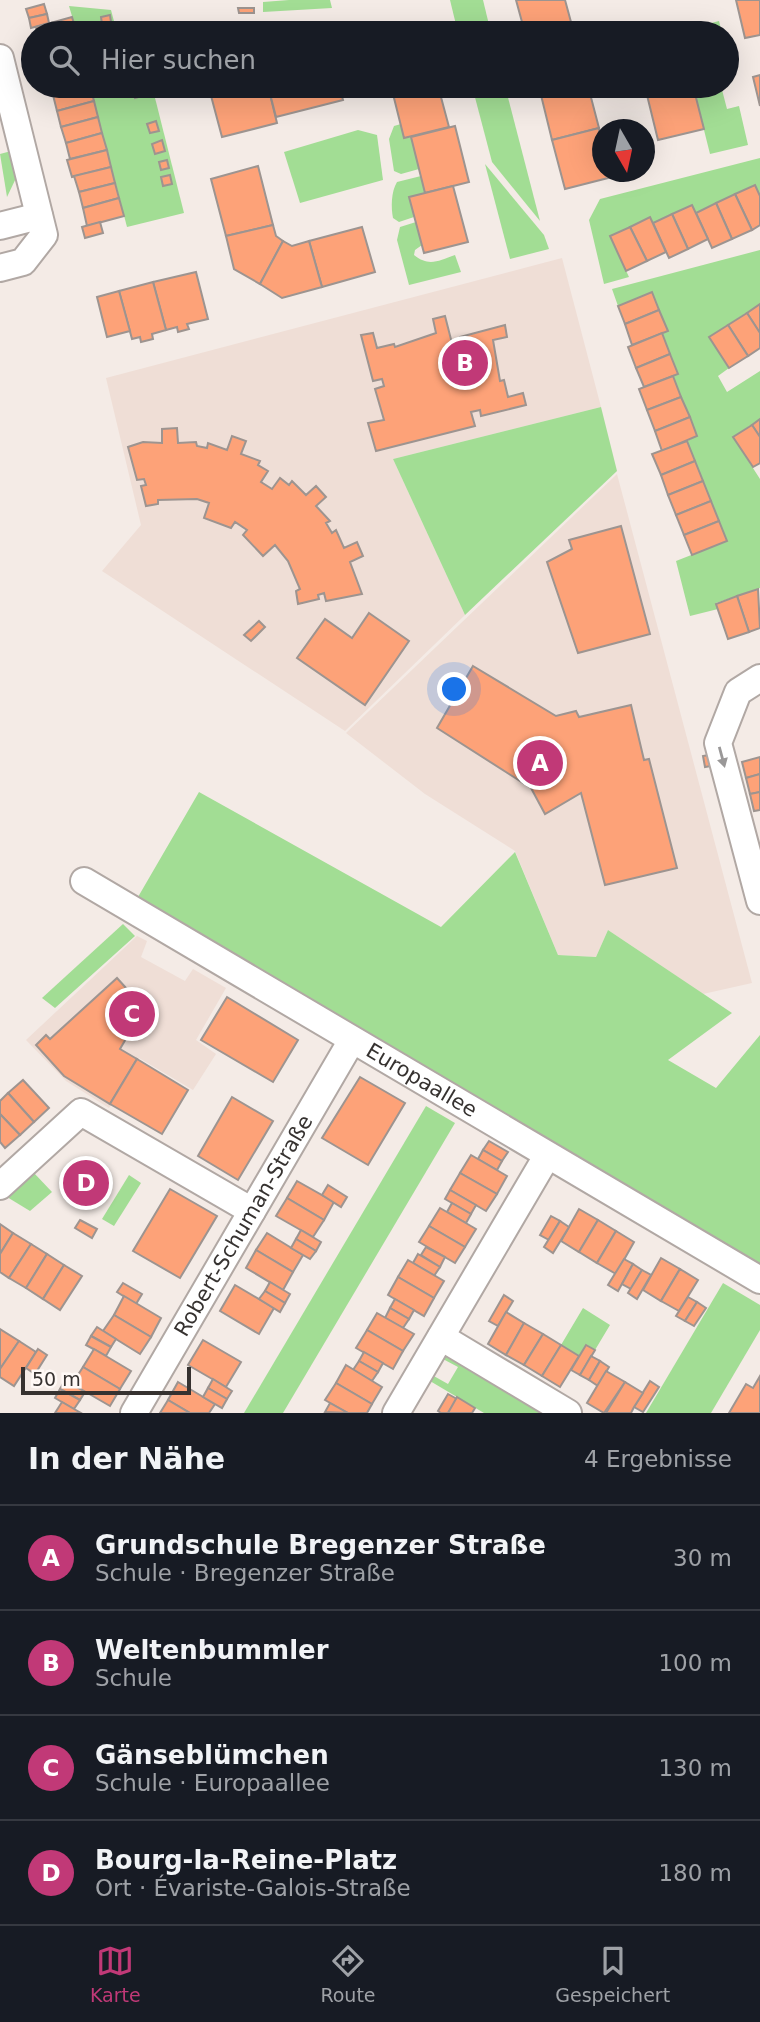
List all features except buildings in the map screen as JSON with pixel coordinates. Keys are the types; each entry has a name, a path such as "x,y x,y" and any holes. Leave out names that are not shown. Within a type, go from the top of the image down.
{"street":[{"path":"0,58 44,235 12,265"},
{"path":"0,226 39,216"},
{"path":"760,678 738,692 718,743 760,901"},
{"name":"Europaallee","path":"84,881 760,1280"},
{"name":"Robert-Schuman-Straße","path":"134,1413 352,1040"},
{"path":"0,1186 81,1112 252,1211"},
{"path":"396,1413 547,1156"},
{"path":"441,1337 568,1413"}],"shaded area":[{"path":"562,258 601,407 393,459 465,615 345,731 102,571 141,525 106,378"},
{"path":"617,474 752,983 703,994 608,930 596,957 558,955 515,851 425,794 346,733"},
{"path":"137,936 147,941 141,957 185,981 193,969 226,988 196,1040 216,1054 193,1090 139,1058 109,1108 66,1081 26,1040"}],"green space":[{"path":"330,0 332,8 263,12 263,2"},
{"path":"450,0 483,0 488,21 455,21"},
{"path":"69,6 111,10 114,21 73,21"},
{"path":"93,98 155,98 184,213 127,227"},
{"path":"475,98 508,98 540,221 492,162"},
{"path":"696,98 724,98 727,109 739,106 748,145 710,154"},
{"path":"401,124 404,138 411,137 419,169 401,174 394,171 389,139 394,126"},
{"path":"358,130 377,135 383,180 300,203 284,152"},
{"path":"15,150 17,176 7,197 0,154"},
{"path":"760,158 760,196 754,185 696,213 691,205 653,223 649,218 610,236 629,277 604,284 589,220 600,199"},
{"path":"485,164 544,235 549,249 510,259"},
{"path":"421,176 425,193 410,197 414,217 399,222 392,214 395,186 397,182"},
{"path":"416,222 422,245 415,250 414,255 429,262 455,255 461,272 409,285 397,240 400,227"},
{"path":"760,250 760,304 709,337 729,368 718,376 727,392 760,371 760,419 733,437 760,479 760,588 716,603 718,609 690,616 676,561 727,541 687,441 697,436 673,376 678,373 662,333 652,293 618,306 612,289"},
{"path":"601,407 617,471 465,615 393,459"},
{"path":"199,792 441,927 515,852 558,955 596,957 608,930 732,1013 668,1060 716,1088 760,1035 760,1264 138,897"},
{"path":"123,924 135,936 55,1008 42,998"},
{"path":"426,1106 455,1123 283,1413 244,1413"},
{"path":"34,1173 52,1192 30,1211 7,1197"},
{"path":"129,1175 141,1183 114,1226 102,1219"},
{"path":"723,1283 760,1305 760,1330 711,1413 646,1413"},
{"path":"583,1308 610,1325 595,1350 586,1345 579,1356 561,1345"},
{"path":"443,1353 554,1413 484,1413 430,1381 432,1375 448,1384 458,1367 441,1358"}],"place":[{"name":"Weltenbummler","path":"465,363"},
{"name":"Grundschule Bregenzer Straße","path":"540,763"},
{"name":"Gänseblümchen","path":"132,1014"},
{"name":"Bourg-la-Reine-Platz","path":"86,1183"}]}
